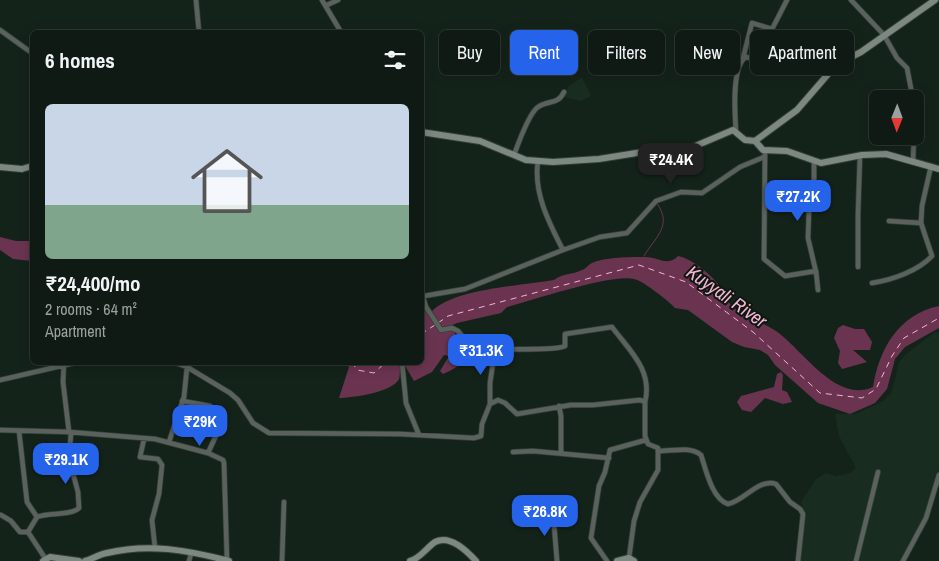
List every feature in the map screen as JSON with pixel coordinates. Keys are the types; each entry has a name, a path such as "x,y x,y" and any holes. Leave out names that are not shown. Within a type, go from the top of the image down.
{"main road":[{"path":"424,132 480,141 514,155 538,161 600,159 674,147 693,147 726,132 736,132 745,140 755,141 797,110 836,65 861,52 935,0"},
{"path":"755,141 756,145 765,154 787,152 821,163 860,155 886,154 939,169"},
{"path":"0,167 22,169 30,167"},
{"path":"410,561 422,558 435,542 449,541 461,548 476,561"},
{"path":"86,561 104,553 155,548 181,549 191,554 228,561"},
{"path":"44,560 58,557 79,561"},
{"path":"617,561 632,560"}],"street":[{"path":"196,0 198,30"},
{"path":"322,0 327,5 340,30"},
{"path":"327,5 338,0"},
{"path":"743,58 764,60 772,29 787,0"},
{"path":"851,0 884,35 897,58 907,68 911,90"},
{"path":"736,132 734,96 752,23 772,29"},
{"path":"0,30 30,52"},
{"path":"514,155 533,111 542,105 561,99 564,92"},
{"path":"912,161 913,145"},
{"path":"632,560 634,521 640,502 656,477 659,451 658,448 648,444 646,440 646,382 641,362 612,327 565,334 565,346 563,348 495,350 472,348 458,331 452,328 440,330 428,311 424,296 465,289 562,250 600,237 627,234 656,201 681,192 702,193 740,167 765,154 764,259 785,276 816,271"},
{"path":"858,267 860,155"},
{"path":"538,161 536,174 546,218 562,250"},
{"path":"814,161 814,200 808,211 808,238 818,281"},
{"path":"872,284 892,279 917,267 932,256 921,223 922,206 931,166"},
{"path":"889,220 921,223"},
{"path":"816,271 818,290"},
{"path":"181,365 230,393 238,400 253,423 270,432 478,437 482,432 482,424 490,404 490,383 495,350"},
{"path":"0,380 56,365"},
{"path":"28,532 37,517 53,512 69,513 78,508 78,492 68,458 70,432 63,382 64,365"},
{"path":"402,365 406,403 419,435"},
{"path":"169,442 182,401 187,367"},
{"path":"490,404 498,400 505,402 517,414 559,406 622,401 645,402"},
{"path":"182,401 200,404 222,414 219,429 208,453"},
{"path":"559,406 562,416 561,454"},
{"path":"0,430 70,432 169,442 208,453 223,460 228,561"},
{"path":"19,431 27,502 37,517"},
{"path":"144,439 140,457 158,459 162,465 159,494 152,520 155,548"},
{"path":"607,561 591,538 599,486 610,450 646,440"},
{"path":"659,451 691,450 701,455 714,490 723,503 728,504 760,486 772,482 776,484 790,502 800,509 803,514 798,561"},
{"path":"513,452 534,451 609,458"},
{"path":"856,561 878,472"},
{"path":"903,561 926,518 939,475"},
{"path":"282,561 284,502"},
{"path":"553,512 557,561"},
{"path":"1,515 20,532 28,532"},
{"path":"28,532 44,560"},
{"path":"189,561 191,554"}],"shaded area":[{"path":"582,77 591,96 581,101 564,97 569,86"},
{"path":"0,237 16,241 30,241 30,261 13,259 0,250"},
{"path":"678,256 694,263 709,275 718,284 732,306 776,331 820,372 846,388 859,390 873,387 880,359 886,347 902,325 913,317 925,310 939,306 939,328 905,347 895,359 887,389 875,403 850,414 818,403 775,365 768,355 760,350 744,347 732,342 688,310 675,308 662,296 634,279 608,280 572,288 507,307 501,313 457,323 443,329 431,312 442,304 471,293 554,280 561,276 575,273 592,263 604,260 650,257 662,261 670,261"},
{"path":"424,307 440,331 451,330 455,333 454,343 456,346 462,346 464,356 460,364 443,374 440,371 449,356 444,355 432,372 414,381 405,365 424,365"},
{"path":"843,325 855,329 864,329 872,342 870,350 853,350 867,362 842,369 838,363 840,351 834,338 838,328"},
{"path":"935,332 939,333 939,470 926,513 901,561 800,561 801,534 805,516 801,502 816,479 826,473 836,476 850,473 856,468 839,436 835,414 856,414 883,401 891,394 899,363 904,356"},
{"path":"346,365 403,365 400,367 399,379 395,384 381,391 339,398 349,367"},
{"path":"781,372 783,375 782,390 787,392 792,402 783,404 765,398 751,412 742,410 737,402 741,396 774,387 777,374"}],"waterway":[{"path":"644,256 658,236 663,224 661,210 656,202"}],"ferry route":[{"path":"438,323 448,316 639,265 686,282 753,332 820,393 862,398 876,389 892,356 904,338 939,318"},
{"path":"424,332 435,325"},
{"path":"354,365 357,370 374,373 383,365"}],"water label":[{"name":"Kuyyali River","path":"727,296"}]}
